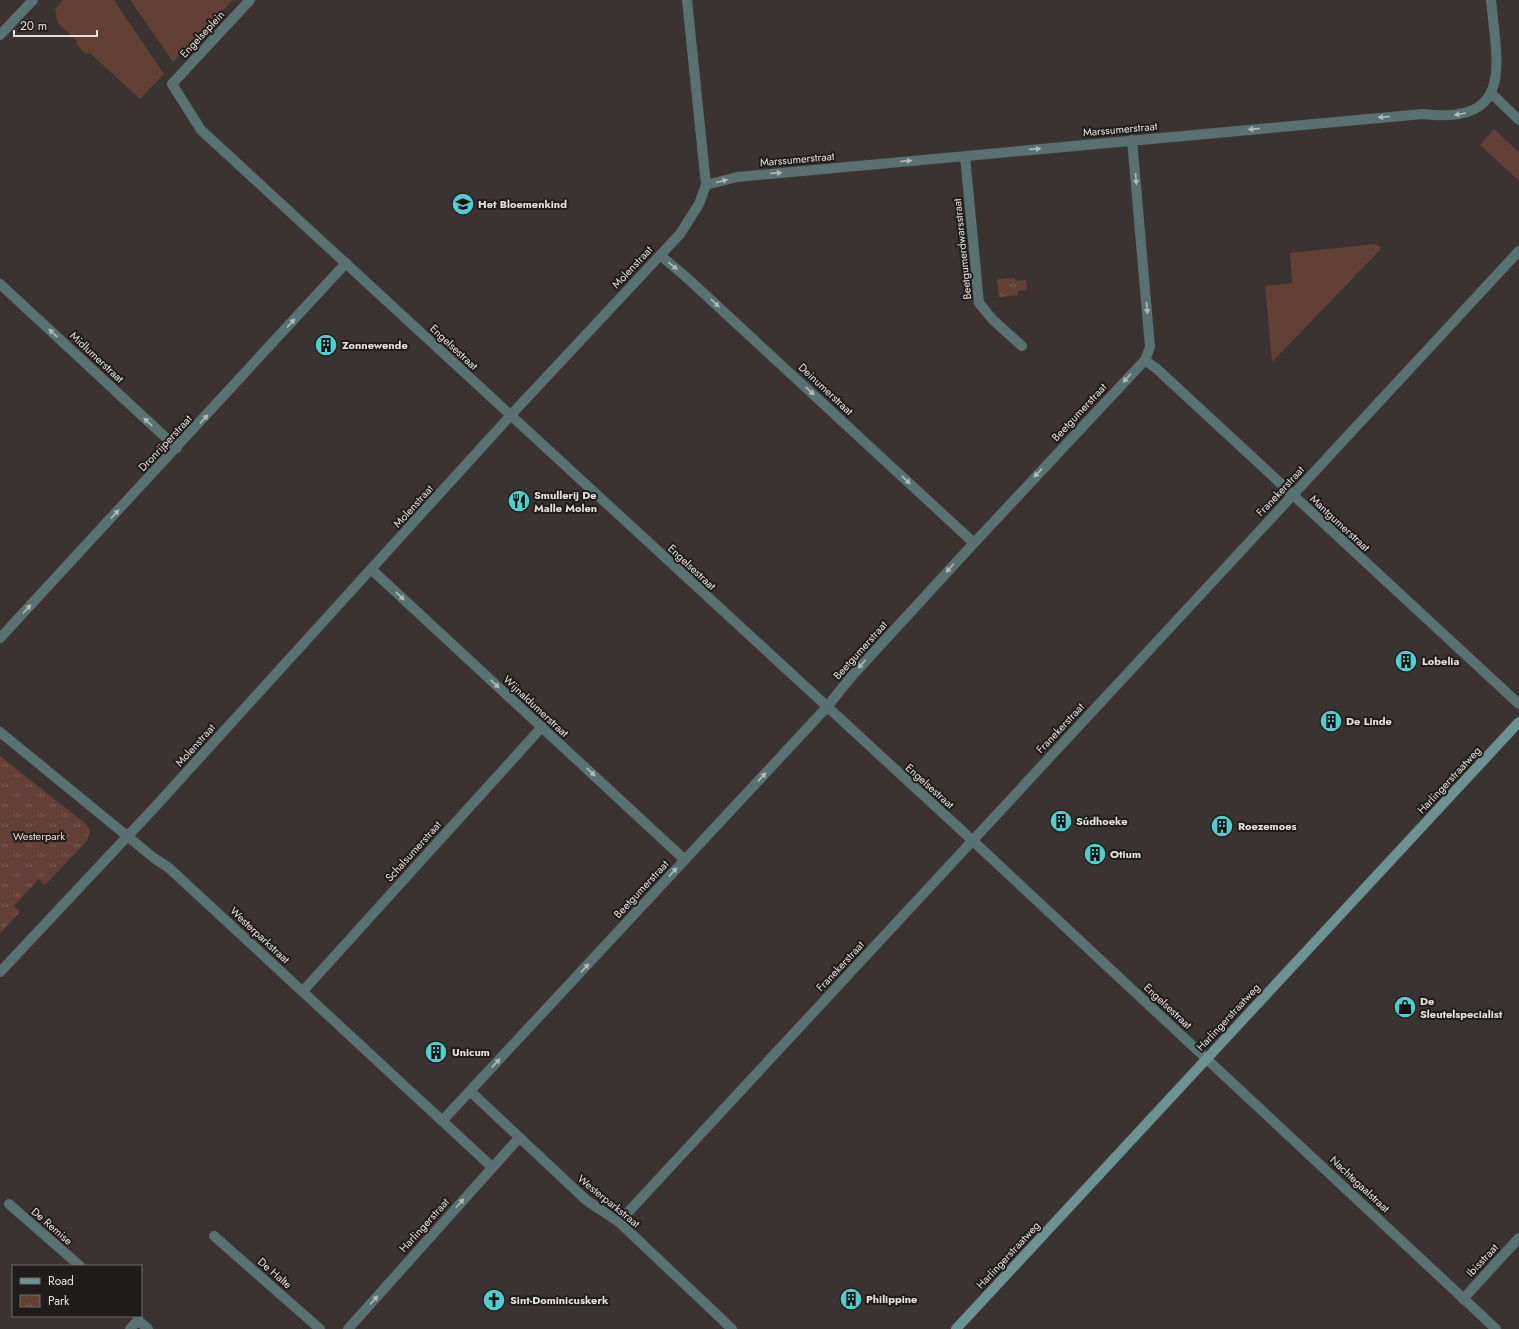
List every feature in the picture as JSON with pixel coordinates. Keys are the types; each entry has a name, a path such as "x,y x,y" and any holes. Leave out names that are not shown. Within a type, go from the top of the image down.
{"main road":[{"name":"Harlingerstraatweg","path":"956,1329 1519,722"}],"street":[{"path":"0,35 33,0"},
{"name":"Engelseplein","path":"172,84 250,0"},
{"path":"687,0 706,185"},
{"path":"1491,0 1497,63 1496,78 1491,93 1519,120"},
{"name":"Engelsestraat","path":"172,84 201,130 826,708 972,840 1206,1058"},
{"name":"Marssumerstraat","path":"706,185 737,177 1423,114 1439,116 1462,114 1473,110 1491,93"},
{"path":"1132,140 1150,347 1145,360"},
{"name":"Beetgumerdwarsstraat","path":"965,156 979,303 993,320 1022,346"},
{"name":"Molenstraat","path":"0,972 127,836 510,416 680,234 690,219 706,185"},
{"name":"Franekerstraat","path":"619,1222 1519,251"},
{"name":"Deinumerstraat","path":"660,256 692,282 974,543"},
{"name":"Dronrijperstraat","path":"0,638 177,448 346,263"},
{"name":"Midlumerstraat","path":"0,284 177,448"},
{"name":"Mantgumerstraat","path":"1145,360 1157,369 1519,704"},
{"name":"Beetgumerstraat","path":"442,1121 826,708 851,677 1129,375 1145,360"},
{"name":"Wijnaldumerstraat","path":"371,569 685,860"},
{"name":"Schalsumerstraat","path":"303,991 542,727"},
{"name":"Westerparkstraat","path":"0,732 154,858 169,868 492,1167"},
{"name":"Nachtegaalstraat","path":"1206,1058 1401,1238 1416,1256 1496,1329"},
{"name":"Westerparkstraat","path":"470,1091 586,1200 619,1222 732,1329"},
{"name":"Harlingerstraat","path":"348,1329 519,1138"},
{"name":"De Remise","path":"9,1204 79,1265"},
{"name":"De Halte","path":"214,1236 320,1329"},
{"name":"Ibisstraat","path":"1463,1299 1519,1238"},
{"path":"130,1329 136,1318 148,1329"}],"green space":[{"path":"63,0 114,0 164,74 140,99 90,53 86,54 76,44 77,41 58,23 55,9"},
{"path":"130,0 233,0 173,62"},
{"path":"1494,129 1519,152 1519,181 1480,145"},
{"path":"1375,244 1380,247 1380,250 1272,362 1265,286 1292,283 1290,253"},
{"path":"1015,278 1016,281 1026,280 1027,290 1018,291 1018,295 999,297 997,279"},
{"name":"Westerpark","path":"0,756 86,824 90,830 87,841 45,885 39,879 14,906 20,912 0,933"}],"place":[{"name":"Het Bloemenkind","path":"463,204"},
{"name":"Zonnewende","path":"326,345"},
{"name":"Smullerij De Malle Molen","path":"519,501"},
{"name":"Lobelia","path":"1406,661"},
{"name":"De Linde","path":"1331,721"},
{"name":"Súdhoeke","path":"1061,821"},
{"name":"Roezemoes","path":"1222,826"},
{"name":"Otium","path":"1095,854"},
{"name":"De Sleutelspecialist","path":"1405,1007"},
{"name":"Unicum","path":"436,1052"},
{"name":"Philippine","path":"851,1299"},
{"name":"Sint-Dominicuskerk","path":"494,1300"}]}
